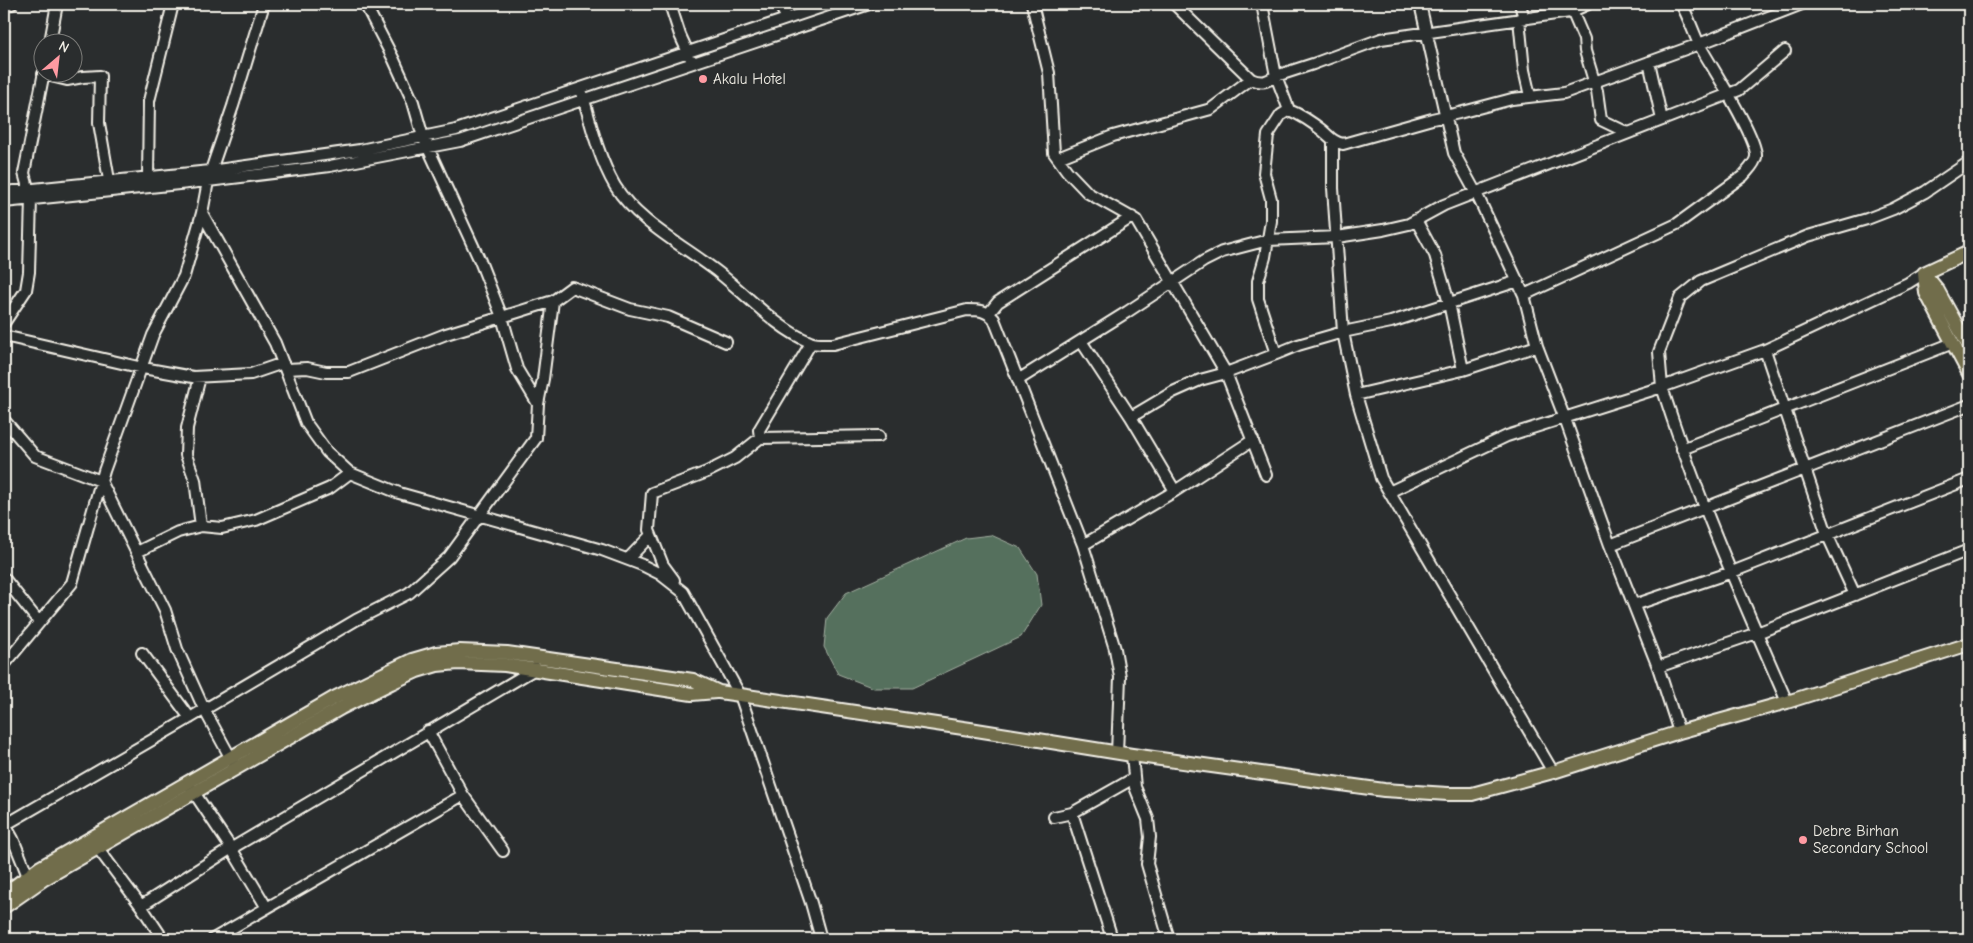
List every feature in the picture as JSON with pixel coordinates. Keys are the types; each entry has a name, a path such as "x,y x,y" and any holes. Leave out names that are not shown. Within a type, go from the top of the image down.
{"main road":[{"path":"1924,273 1969,252"},
{"path":"1924,273 1926,293 1969,374"},
{"path":"1924,273 1937,289 1969,347"},
{"path":"4,894 30,882 233,763 417,671 437,665 536,663 692,694 719,692 1117,753 1384,790 1472,794 1787,702 1969,644"},
{"path":"4,907 30,882"}],"street":[{"path":"4,5 12,4"},
{"path":"52,32 57,4"},
{"path":"148,176 149,101 173,4"},
{"path":"4,665 72,584 101,481 154,335 184,276 202,213 209,176 233,106 264,4"},
{"path":"365,4 413,102 423,137 480,261 502,317 517,369 538,404"},
{"path":"671,4 692,63"},
{"path":"779,4 787,18"},
{"path":"4,192 30,194 330,166 460,141 687,53 831,4"},
{"path":"4,202 30,194 109,180 148,176 209,176 360,150 456,130 692,63 868,4"},
{"path":"1032,4 1049,73 1054,153 1088,192 1136,220 1226,373 1266,476"},
{"path":"1174,4 1252,80 1259,82 1267,81 1276,76 1380,39 1572,11 1588,4"},
{"path":"1262,4 1276,76 1289,110"},
{"path":"1420,4 1454,154 1476,193 1524,295 1537,346 1610,545 1658,667 1679,732"},
{"path":"1520,4 1524,70 1530,96"},
{"path":"1524,295 1677,224 1743,176 1752,166 1756,157 1754,144 1699,44 1689,17 1681,4"},
{"path":"1289,110 1298,113 1323,131 1333,142 1343,144 1446,116 1530,96 1564,93 1802,4"},
{"path":"1572,11 1584,39 1585,50 1595,81 1601,120 1628,133"},
{"path":"1018,380 1204,261 1222,252 1268,240 1337,237 1409,224 1444,205 1739,90 1785,50"},
{"path":"1649,62 1662,120"},
{"path":"82,77 100,76 99,122 109,180"},
{"path":"1058,158 1113,136 1210,109 1252,80"},
{"path":"4,323 26,290 29,272 30,194 24,173 42,82"},
{"path":"582,94 604,163 616,187 630,205 646,219 720,273 782,325 811,343 833,344 967,310 979,310 989,313 994,319 1084,545 1114,649 1120,677 1117,753"},
{"path":"1276,354 1258,299 1258,281 1271,221 1271,200 1264,173 1268,135 1281,115 1289,110"},
{"path":"1333,142 1343,332 1356,395 1381,478 1552,772"},
{"path":"1787,702 1682,449 1662,387 1659,352 1680,298 1702,281 1808,236 1894,210 1925,192 1969,162"},
{"path":"202,213 275,343 306,423 327,452 350,473 399,493 628,559 660,574 683,592"},
{"path":"989,313 1006,296 1132,217"},
{"path":"1416,220 1435,255 1449,303 1463,370"},
{"path":"1390,492 1507,436 1662,387 1765,350 1908,283 1924,273"},
{"path":"1131,417 1173,392 1200,380 1226,373 1298,345 1343,332 1391,322 1518,281"},
{"path":"4,336 142,368 200,376 251,374 284,366 326,372 349,372 446,334 553,301 572,287 630,309 668,317 726,342"},
{"path":"30,882 13,839 4,824 190,718 356,620 409,593 449,557 536,438 538,404 544,379 553,301"},
{"path":"1081,341 1131,417 1175,491"},
{"path":"760,438 759,430 811,343"},
{"path":"1682,449 1953,343"},
{"path":"1356,395 1463,370 1537,346"},
{"path":"1765,350 1827,534 1855,595"},
{"path":"200,376 187,428 186,455 195,480 202,526"},
{"path":"1610,545 1969,406"},
{"path":"4,420 35,456 101,481 164,610 177,648 204,709 233,763"},
{"path":"821,939 811,903 740,696 683,592 664,565 649,530 652,493 707,472 735,458 760,438 879,436"},
{"path":"1084,545 1175,491 1253,440"},
{"path":"137,552 178,532 202,526 222,528 256,520 330,488 350,473"},
{"path":"1634,604 1732,572 1969,478"},
{"path":"628,559 651,535"},
{"path":"1658,667 1757,633 1969,550"},
{"path":"4,578 39,622"},
{"path":"142,653 190,718"},
{"path":"141,906 231,848 428,731 536,663"},
{"path":"428,731 463,795 503,851"},
{"path":"1132,755 1136,787 1148,819 1150,837 1147,864 1169,939"},
{"path":"1054,816 1072,813 1134,778"},
{"path":"191,788 231,848 267,908"},
{"path":"212,939 463,795"},
{"path":"1072,813 1111,937"},
{"path":"94,843 163,939"}],"green space":[{"path":"991,535 1020,548 1037,574 1041,605 1021,637 912,688 874,688 838,674 824,647 827,618 846,593 966,538"}],"place":[{"name":"Akalu Hotel","path":"703,79"},
{"name":"Debre Birhan Secondary School","path":"1803,840"}]}
